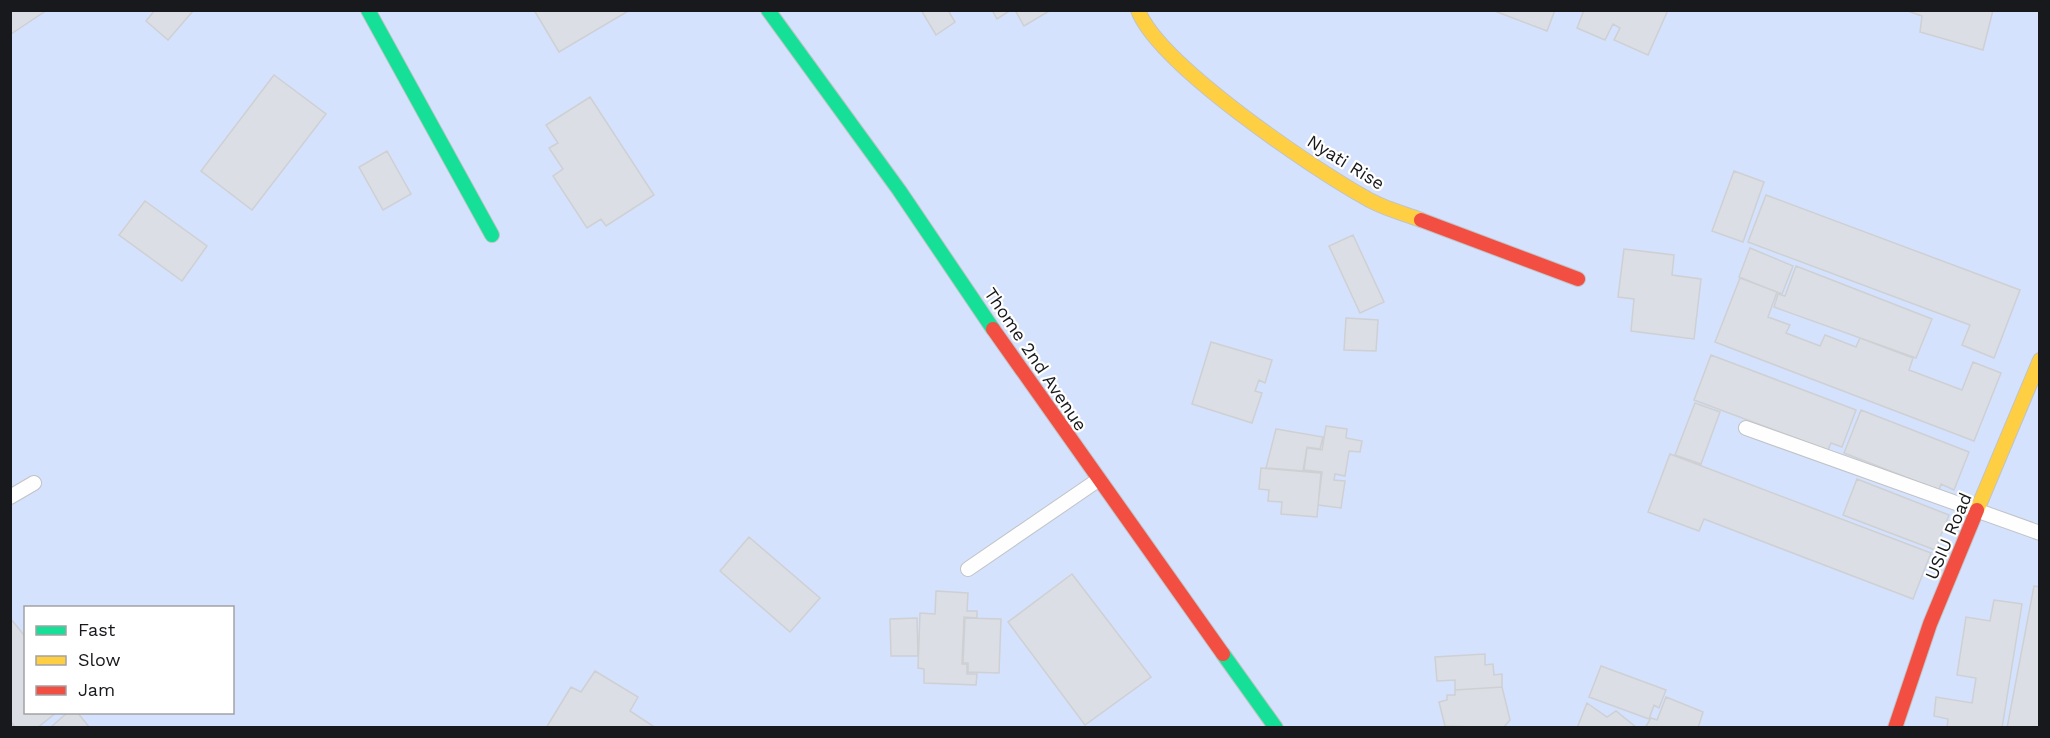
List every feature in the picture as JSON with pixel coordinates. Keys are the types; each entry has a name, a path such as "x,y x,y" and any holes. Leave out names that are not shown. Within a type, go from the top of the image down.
{"street":[{"path":"368,10 492,235"},
{"name":"Thome 2nd Avenue","path":"768,10 899,190 1098,480 1276,728"},
{"name":"Nyati Rise","path":"1138,10 1141,18 1168,53 1208,88 1278,140 1367,200 1578,279"},
{"name":"USIU Road","path":"1895,728 1930,624 2040,360"}],"lane":[{"path":"1746,428 2040,533"},
{"path":"968,568 1098,480"},
{"path":"10,497 34,483"}],"shaded area":[{"path":"10,11 2039,11 2039,727 11,727"}],"building":[{"path":"10,10 47,10 11,34"},
{"path":"155,10 193,11 168,40 146,21"},
{"path":"534,10 630,10 559,52"},
{"path":"921,10 952,10 949,12 955,22 936,35"},
{"path":"992,10 1011,10 997,19"},
{"path":"1015,10 1051,10 1024,26"},
{"path":"1492,10 1555,10 1547,31"},
{"path":"1584,10 1668,10 1648,55 1614,40 1620,28 1613,24 1605,40 1577,28"},
{"path":"1905,10 1993,10 1983,50 1920,32 1922,16"},
{"path":"274,75 326,114 252,210 201,171"},
{"path":"590,97 654,195 606,226 601,219 587,228 553,176 563,169 549,148 558,143 546,125"},
{"path":"387,151 411,194 383,210 359,167"},
{"path":"1734,171 1764,182 1743,242 1712,231"},
{"path":"1766,195 2020,290 1994,358 1962,345 1970,325 1748,242"},
{"path":"145,201 207,246 182,281 119,235"},
{"path":"1353,235 1384,302 1360,313 1329,246"},
{"path":"1750,248 1793,266 1782,294 1739,277"},
{"path":"1624,249 1674,255 1672,275 1701,279 1694,339 1631,331 1634,299 1618,297"},
{"path":"1796,266 1932,319 1916,358 1774,307 1778,294 1785,296"},
{"path":"1740,278 1777,292 1768,317 1790,325 1786,333 1820,346 1825,335 1856,347 1860,338 1913,358 1909,370 1962,390 1973,362 2001,373 1974,441 1715,342"},
{"path":"1346,318 1378,320 1376,351 1344,350"},
{"path":"1211,342 1272,360 1265,383 1259,380 1255,391 1262,393 1252,423 1192,404"},
{"path":"1711,355 1856,410 1842,447 1831,443 1828,450 1694,400"},
{"path":"1695,403 1720,412 1701,464 1675,455"},
{"path":"1861,410 1969,452 1954,490 1941,484 1939,490 1844,453"},
{"path":"1326,426 1347,429 1346,438 1362,441 1360,452 1349,451 1345,476 1335,474 1334,480 1345,481 1341,508 1318,505 1322,472 1304,470 1307,448 1322,450"},
{"path":"1276,429 1323,437 1320,449 1307,447 1303,471 1266,468"},
{"path":"1670,454 1931,553 1913,599 1704,519 1699,531 1648,512"},
{"path":"1261,468 1321,473 1317,517 1281,514 1282,502 1268,501 1269,490 1259,489"},
{"path":"1857,479 1949,515 1935,550 1843,515"},
{"path":"749,537 820,598 790,632 720,571"},
{"path":"1072,574 1151,677 1085,725 1008,622"},
{"path":"2034,586 2040,587 2040,728 2007,728"},
{"path":"936,591 968,593 967,611 977,611 977,618 964,617 962,664 967,664 967,674 977,674 976,685 924,683 924,669 918,668 920,613 935,614"},
{"path":"1994,600 2022,604 2002,728 1947,728 1948,719 1934,716 1936,697 1972,703 1976,678 1957,675 1966,617 1990,621"},
{"path":"10,618 24,635 24,714 54,714 37,728 16,728 10,721"},
{"path":"917,618 918,656 891,656 890,619"},
{"path":"965,618 1001,619 999,673 968,672 968,663 963,663"},
{"path":"1485,654 1485,665 1493,664 1494,675 1502,674 1502,687 1455,690 1455,680 1437,681 1435,657"},
{"path":"1601,666 1666,690 1659,708 1654,705 1649,719 1589,697"},
{"path":"595,671 638,697 630,711 656,728 546,728 571,687 581,692"},
{"path":"1502,687 1510,720 1503,728 1445,726 1439,702 1447,700 1447,695 1455,695 1455,690"},
{"path":"1666,697 1703,712 1698,728 1645,728 1651,718 1657,720"},
{"path":"1587,703 1607,717 1616,711 1637,728 1577,728"},
{"path":"66,714 79,714 90,728 50,728"}],"traffic: fast":[{"path":"368,10 492,235"},
{"path":"768,10 899,190 993,329"},
{"path":"1223,654 1276,728"}],"traffic: slow":[{"path":"1138,10 1151,32 1174,58 1275,140 1372,202 1421,220"},
{"path":"1977,510 2040,360"}],"traffic: jam":[{"path":"1421,220 1578,279"},
{"path":"993,329 1223,654"},
{"path":"1895,728 1930,624 1977,510"}]}
